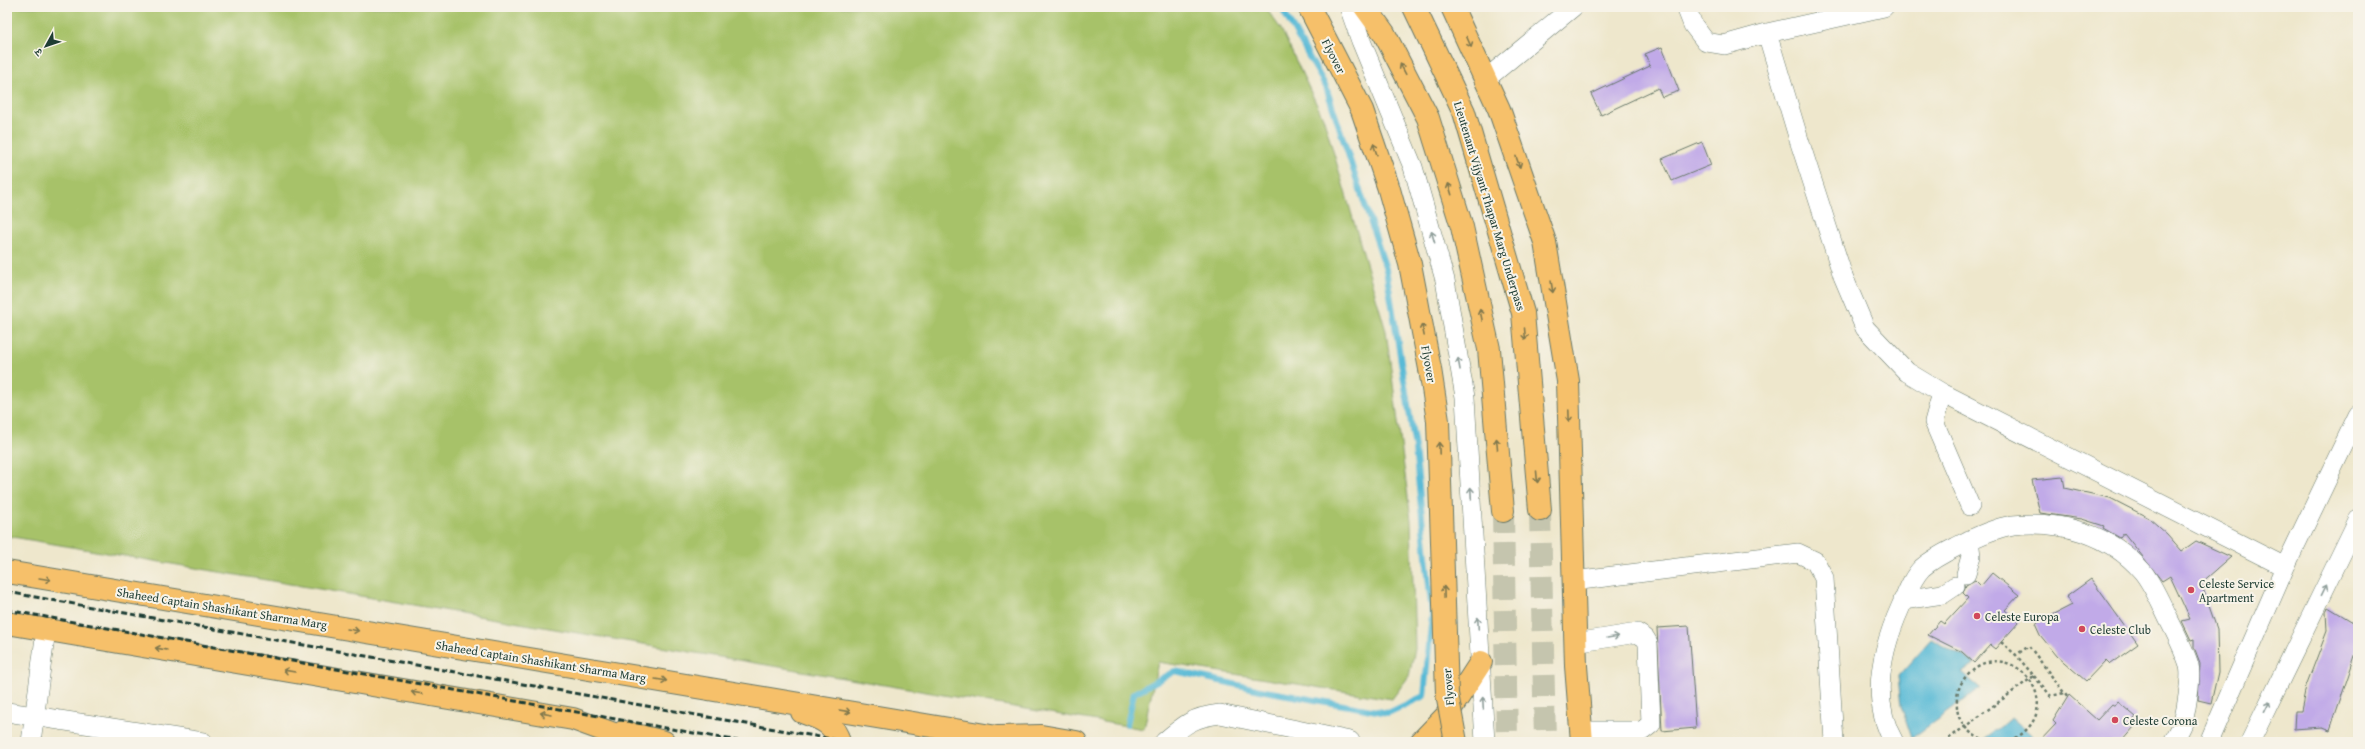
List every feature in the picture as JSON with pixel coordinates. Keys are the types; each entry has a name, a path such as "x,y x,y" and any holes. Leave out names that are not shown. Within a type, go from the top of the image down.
{"main road":[{"name":"Flyover","path":"1309,7 1362,110 1388,186 1410,264 1438,421 1447,694 1456,742"},
{"path":"1365,7 1384,33 1428,118 1462,227 1489,350 1503,511"},
{"name":"Lieutenant Vijyant Thapar Marg Underpass","path":"1414,7 1464,112 1523,313 1540,510"},
{"path":"1452,7 1499,109 1543,231 1545,242 1568,381 1575,643 1581,739"},
{"name":"Shaheed Captain Shashikant Sharma Marg","path":"7,572 997,737 1041,736 1076,742"},
{"path":"7,623 573,719 664,742"},
{"path":"1421,742 1446,716 1481,662"},
{"path":"763,697 824,720 832,727 839,742"},
{"path":"573,719 636,742"},
{"path":"938,742 948,738 997,737"}],"street":[{"path":"1349,7 1360,41 1413,167 1445,280 1465,396 1485,742"},
{"path":"1486,79 1573,7"},
{"path":"1686,7 1693,25 1706,42 1724,45 1767,33 1884,7"},
{"path":"1767,33 1841,268 1865,328 1907,372 1942,393 2285,567"},
{"path":"1942,393 1934,422 1970,506"},
{"path":"2209,742 2285,567 2358,415"},
{"path":"2250,742 2358,520"},
{"path":"1894,742 1884,714 1880,687 1881,666 1887,640 1904,600 1921,569 1935,558 1968,540 2012,526 2040,524 2073,528 2113,545 2142,571 2163,608 2189,666 2187,698 2182,724 2173,742"},
{"path":"1904,600 1943,594 1961,580 1971,556 1968,540"},
{"path":"1573,581 1798,554 1815,561 1824,578 1834,742"},
{"path":"31,742 46,630"},
{"path":"1575,643 1636,633 1645,638 1648,644 1651,724 1642,731 1581,739"},
{"path":"7,712 204,742"},
{"path":"1164,742 1183,726 1200,716 1220,714 1350,741"}],"path":[{"path":"2001,642 2016,655 2051,696 2064,693"},
{"path":"2016,655 2029,646 2068,698"},
{"path":"1987,742 1976,737 1964,727 1957,712 1957,696 1962,681 1973,669 1988,662 2004,662 2019,668 2031,679 2037,693 2038,709 2032,724 2021,736 2008,742"},
{"path":"1944,742 2034,676"}],"green space":[{"path":"7,7 1265,7 1281,29 1324,120 1386,331 1411,520 1415,649 1409,676 1392,699 1158,662 1144,729 7,536"}],"water":[{"path":"1931,639 1961,656 1963,655 1974,664 1962,673 1980,688 1912,738 1901,706 1898,676"},
{"path":"2012,718 2035,738 2031,742 1980,742"}],"building":[{"path":"1662,47 1679,91 1662,97 1658,88 1601,115 1591,94 1650,66 1645,54"},
{"path":"1702,142 1711,165 1672,181 1662,159"},
{"name":"Celeste Service Apartment","path":"2063,477 2065,488 2110,498 2149,518 2167,534 2182,551 2196,541 2231,557 2201,583 2217,629 2218,672 2211,703 2198,700 2200,663 2194,647 2194,639 2191,640 2182,621 2190,619 2170,576 2162,581 2124,533 2120,538 2103,528 2104,526 2082,519 2040,513 2032,480"},
{"name":"Celeste Europa","path":"1992,573 2019,595 2005,610 2019,622 1995,649 1990,645 1974,663 1962,652 1928,635 1940,621 1944,624 1968,598 1963,593 1966,585 1975,580 1981,586"},
{"name":"Celeste Club","path":"2091,579 2138,644 2110,664 2106,660 2086,681 2057,656 2040,635 2035,624 2072,605 2066,597"},
{"path":"2328,607 2358,625 2358,647 2330,730 2322,727 2294,729 2295,711 2301,711 2306,686 2327,631 2326,612"},
{"path":"1689,626 1696,728 1662,731 1657,628"},
{"name":"Celeste Corona","path":"2069,695 2097,720 2112,704 2115,706 2118,702 2136,717 2131,723 2134,727 2121,742 2039,742 2056,724 2053,721"}],"waterway":[{"path":"1127,724 1134,693 1175,671 1265,691 1388,713 1424,696 1432,615 1415,448 1386,269 1326,87 1281,7"}],"tunnel":[{"path":"1540,510 1545,742"},
{"path":"1503,511 1507,742"}],"railway":[{"path":"7,592 848,742"},
{"path":"7,610 744,742"}],"place":[{"name":"Celeste Service Apartment","path":"2191,590"},
{"name":"Celeste Europa","path":"1977,616"},
{"name":"Celeste Club","path":"2082,629"},
{"name":"Celeste Corona","path":"2115,720"}]}
